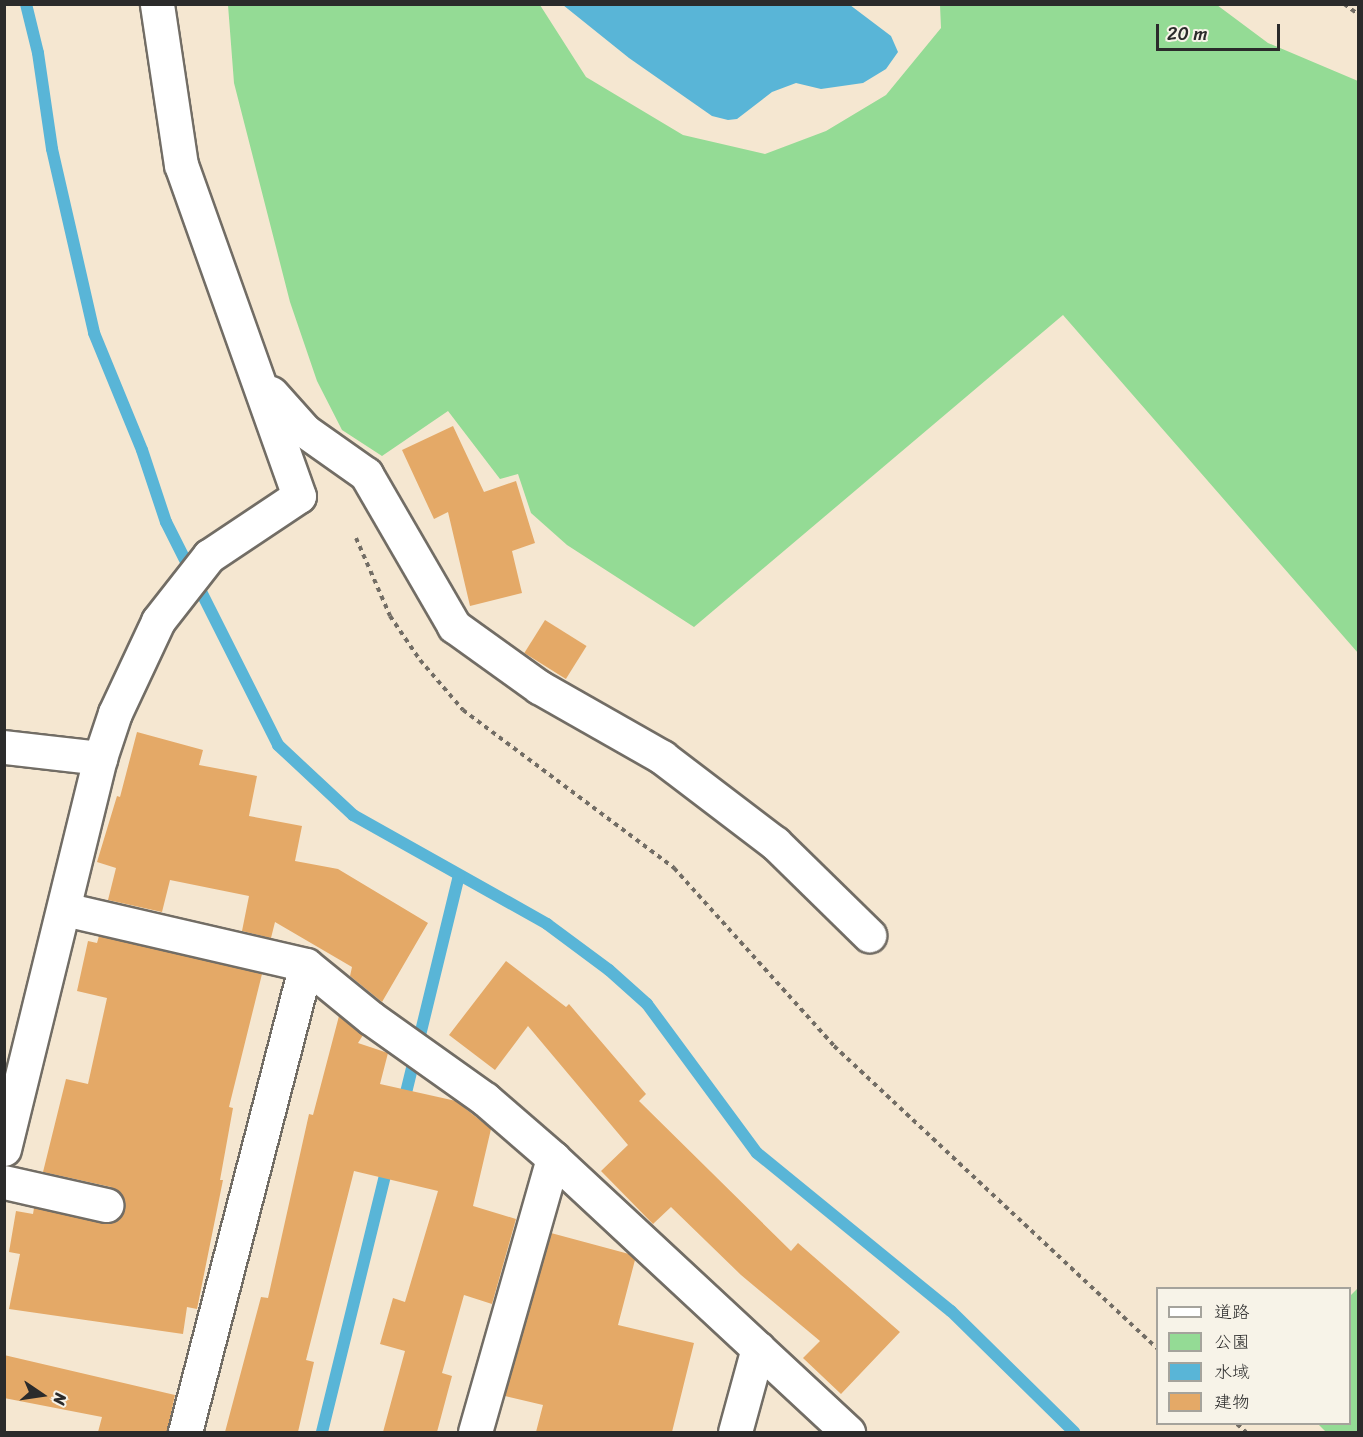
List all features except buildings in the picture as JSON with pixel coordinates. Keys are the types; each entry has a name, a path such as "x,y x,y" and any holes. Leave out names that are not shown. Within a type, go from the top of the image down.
{"street":[{"path":"4,1149 100,758 115,713 158,621 208,556 299,496 284,446 181,165 157,4"},
{"path":"260,380 305,431 366,474 454,626 539,687 662,757 775,843 870,936"},
{"path":"4,747 100,758"},
{"path":"64,909 306,964 399,1038 485,1099 554,1158 848,1432"},
{"path":"185,1432 306,964"},
{"path":"475,1432 554,1158"},
{"path":"4,1182 106,1205"},
{"path":"735,1432 759,1348"}],"path":[{"path":"1344,4 1359,14"},
{"path":"354,534 390,616 420,660 463,710 674,868 834,1046 1156,1347"}],"green space":[{"path":"228,5 540,5 586,77 683,135 765,154 826,131 886,95 941,28 940,5 1217,5 1268,43 1358,81 1358,653 1063,315 694,627 567,545 531,513 518,474 500,479 448,411 382,456 342,430 317,381 290,302 234,83"},
{"path":"1358,1288 1358,1432 1326,1432 1319,1425 1351,1425 1351,1295"}],"water":[{"path":"563,5 850,5 891,36 898,52 886,69 863,83 821,89 796,83 772,92 737,119 728,120 712,116 629,58"}],"waterway":[{"path":"26,4 38,53 52,149 94,333 142,450 166,522 278,745 353,815 547,924 609,970 647,1004 757,1153 951,1311 1074,1432"},
{"path":"403,1105 459,876"},
{"path":"322,1432 388,1163"}]}
